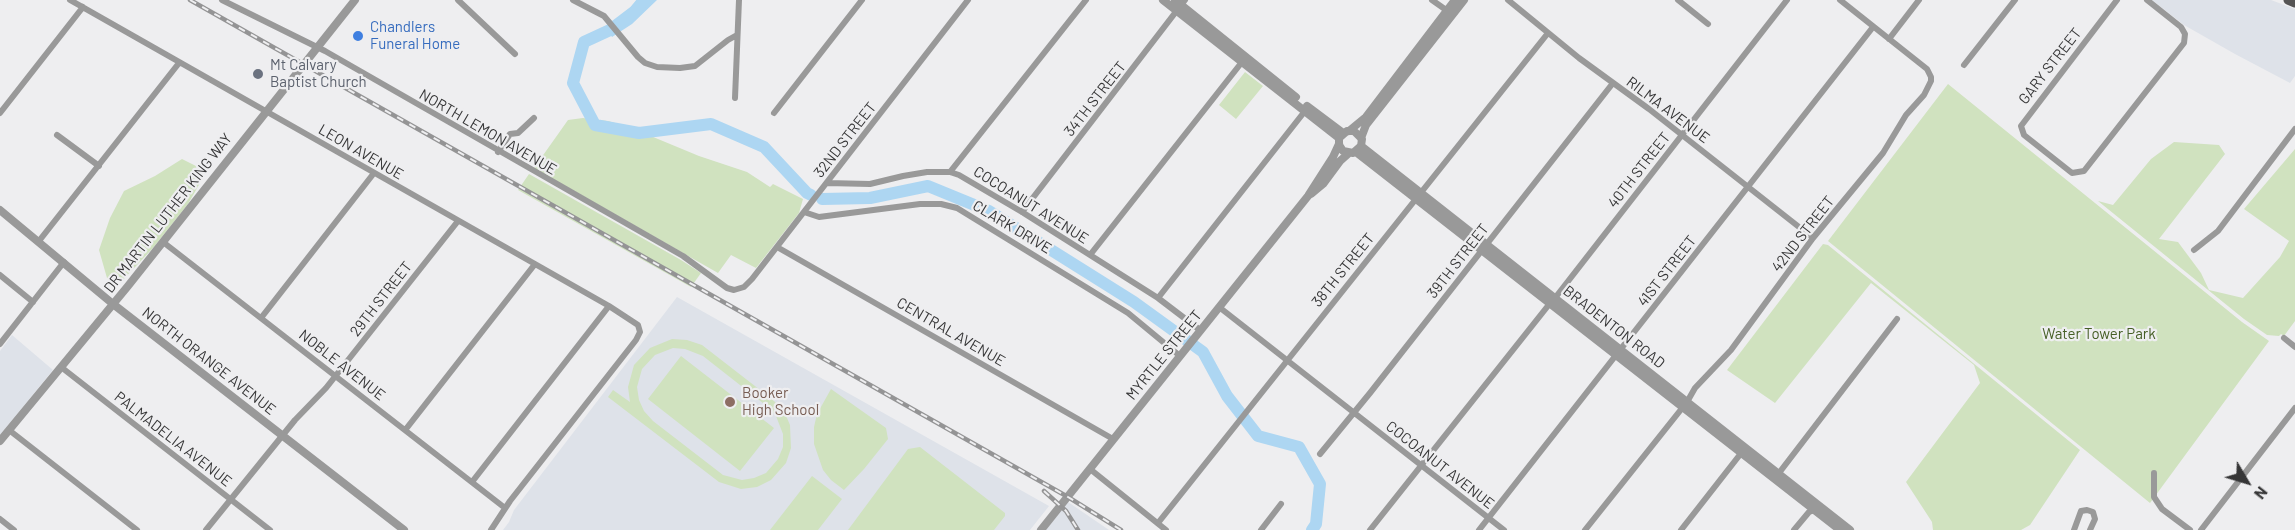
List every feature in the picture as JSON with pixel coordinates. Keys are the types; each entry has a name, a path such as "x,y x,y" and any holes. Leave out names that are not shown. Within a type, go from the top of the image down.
{"main road":[{"path":"2288,0 2295,3"}],"street":[{"name":"LEON AVENUE","path":"70,0 632,319 639,327 636,340 506,508"},
{"name":"NORTH LEMON AVENUE","path":"222,0 318,47 689,260 727,288 737,290"},
{"name":"DR MARTIN LUTHER KING WAY","path":"0,441 163,242 355,0"},
{"path":"458,0 515,54"},
{"path":"573,0 600,13 638,57 645,63 657,67 680,68 701,63 737,35"},
{"path":"735,98 739,0"},
{"path":"774,113 862,0"},
{"name":"32ND STREET","path":"737,290 752,279 968,0"},
{"path":"950,172 1086,0"},
{"name":"BRADENTON ROAD","path":"1163,0 1180,4 1343,136"},
{"path":"1432,0 1449,13"},
{"name":"MYRTLE STREET","path":"1308,196 1323,184 1341,160 1357,147 1366,125 1449,13 1455,0"},
{"name":"MYRTLE STREET","path":"1041,530 1308,196 1330,162 1343,136 1366,117 1449,13 1464,0"},
{"name":"RILMA AVENUE","path":"1508,0 1813,238"},
{"path":"1678,0 1708,24"},
{"name":"40TH STREET","path":"1370,530 1787,0"},
{"path":"1840,0 1889,39 1919,0"},
{"path":"1964,65 2015,0"},
{"name":"GARY STREET","path":"2117,0 2020,126 2024,135 2073,173 2084,171 2094,159 2185,38 2181,27 2147,0"},
{"name":"BRADENTON ROAD","path":"1180,4 1242,62 1305,111 1343,136 1357,133 1357,147"},
{"name":"34TH STREET","path":"1022,212 1180,4"},
{"path":"0,113 83,8"},
{"name":"41ST STREET","path":"1479,530 1873,27"},
{"name":"38TH STREET","path":"1158,524 1548,33"},
{"name":"42ND STREET","path":"1585,530 1685,405 1695,388 1731,350 1813,238 1883,153 1910,109 1924,95 1931,76 1927,69 1889,39"},
{"path":"1089,255 1242,62"},
{"path":"39,242 179,63"},
{"name":"39TH STREET","path":"1320,454 1613,83"},
{"path":"1158,298 1305,111"},
{"path":"498,152 510,134 518,133 534,118"},
{"path":"2194,250 2218,231 2295,129"},
{"path":"57,135 99,166"},
{"name":"BRADENTON ROAD","path":"1343,136 1343,151 1357,147"},
{"name":"BRADENTON ROAD","path":"1357,147 1619,352 1840,530"},
{"name":"COCOANUT AVENUE","path":"827,183 870,184 927,172 950,172 1022,212 1158,298 1199,332"},
{"path":"261,318 374,173"},
{"name":"CLARK DRIVE","path":"804,212 819,217 920,204 941,204 957,208 1128,313 1182,353"},
{"name":"NORTH ORANGE AVENUE","path":"0,210 113,304 404,530"},
{"name":"29TH STREET","path":"206,530 282,435 336,376 458,221"},
{"name":"NOBLE AVENUE","path":"163,242 506,508"},
{"name":"CENTRAL AVENUE","path":"777,247 1113,439"},
{"path":"0,344 64,262"},
{"path":"406,429 535,264"},
{"path":"0,275 33,302"},
{"path":"472,482 609,306"},
{"name":"COCOANUT AVENUE","path":"1219,307 1504,530"},
{"path":"1779,473 1897,319"},
{"path":"2284,338 2295,347"},
{"name":"PALMADELIA AVENUE","path":"61,368 270,530"},
{"name":"BRADENTON ROAD","path":"1685,405 1779,473 1850,530"},
{"path":"2201,530 2295,408"},
{"path":"9,430 137,530"},
{"path":"1681,530 1742,452"},
{"path":"1090,469 1166,530"},
{"path":"2154,473 2154,498 2162,509 2190,530"},
{"path":"1260,530 1281,504"},
{"path":"491,530 506,508"},
{"path":"1794,530 1809,512 1815,510"},
{"path":"2074,530 2081,511 2087,510 2095,516 2095,523 2090,530"},
{"path":"0,519 14,530"}],"shaded area":[{"path":"2152,0 2271,0 2295,9 2295,76 2290,83 2235,54 2184,25"},
{"name":"Booker High School","path":"677,297 1049,506 1030,530 503,530 514,510"},
{"path":"12,335 53,370 0,435 0,351"},
{"path":"1068,502 1109,530 1046,530"}],"green space":[{"path":"1245,72 1263,86 1236,119 1219,105"},
{"name":"Water Tower Park","path":"1948,84 2242,322 2269,341 2150,503 1828,241"},
{"path":"583,118 608,121 629,127 699,156 747,172 770,187 773,184 803,199 799,213 756,268 731,255 718,273 534,168 568,120"},
{"path":"2174,142 2219,145 2225,154 2159,239 2178,242 2201,273 2209,290 2243,298 2280,257 2289,241 2244,209 2295,149 2295,321 2284,336 2281,334 2279,336 2267,335 2244,319 2098,201 2113,205 2151,159"},
{"path":"182,159 196,166 200,183 188,204 153,248 121,282 107,278 99,250 110,218 124,191 155,176"},
{"path":"529,174 701,273 691,287 518,190"},
{"path":"1823,244 1828,245 2080,450 2030,525 2021,530 1933,530 1932,522 1906,482 1980,383 1974,365 1871,283 1775,403 1727,370"},
{"path":"672,339 687,340 702,345 784,411 790,425 791,448 786,463 771,480 757,487 741,489 719,482 608,397 613,390 630,402 628,387 634,365 650,348","holes":["673,348 685,349 703,356 768,407 776,416 783,434 783,447 778,459 766,473 742,480 723,475 653,421 644,411 637,387 642,369 655,355"]},
{"path":"681,356 774,428 740,471 648,399"},
{"path":"831,389 886,428 888,439 844,490 823,470 814,444 817,414"},
{"path":"920,447 1005,513 994,530 848,530 908,449"},
{"path":"812,476 842,499 818,530 770,530"}],"water":[{"path":"637,0 657,0 632,24 612,37 606,28 618,21"}],"waterway":[{"path":"644,0 635,11 610,30 584,42 573,83 595,125 639,133 711,124 764,147 811,195"},
{"path":"822,199 870,198 928,186 989,211 1134,302 1203,352 1227,396 1258,436 1299,447 1320,484 1316,524 1312,530"}],"railway":[{"path":"190,0 1068,497 1121,530"},
{"path":"1044,491 1066,511 1078,530"}],"place":[{"name":"Chandlers Funeral Home","path":"358,36"},
{"name":"Mt Calvary Baptist Church","path":"258,74"},
{"name":"Booker High School","path":"730,402"}]}
